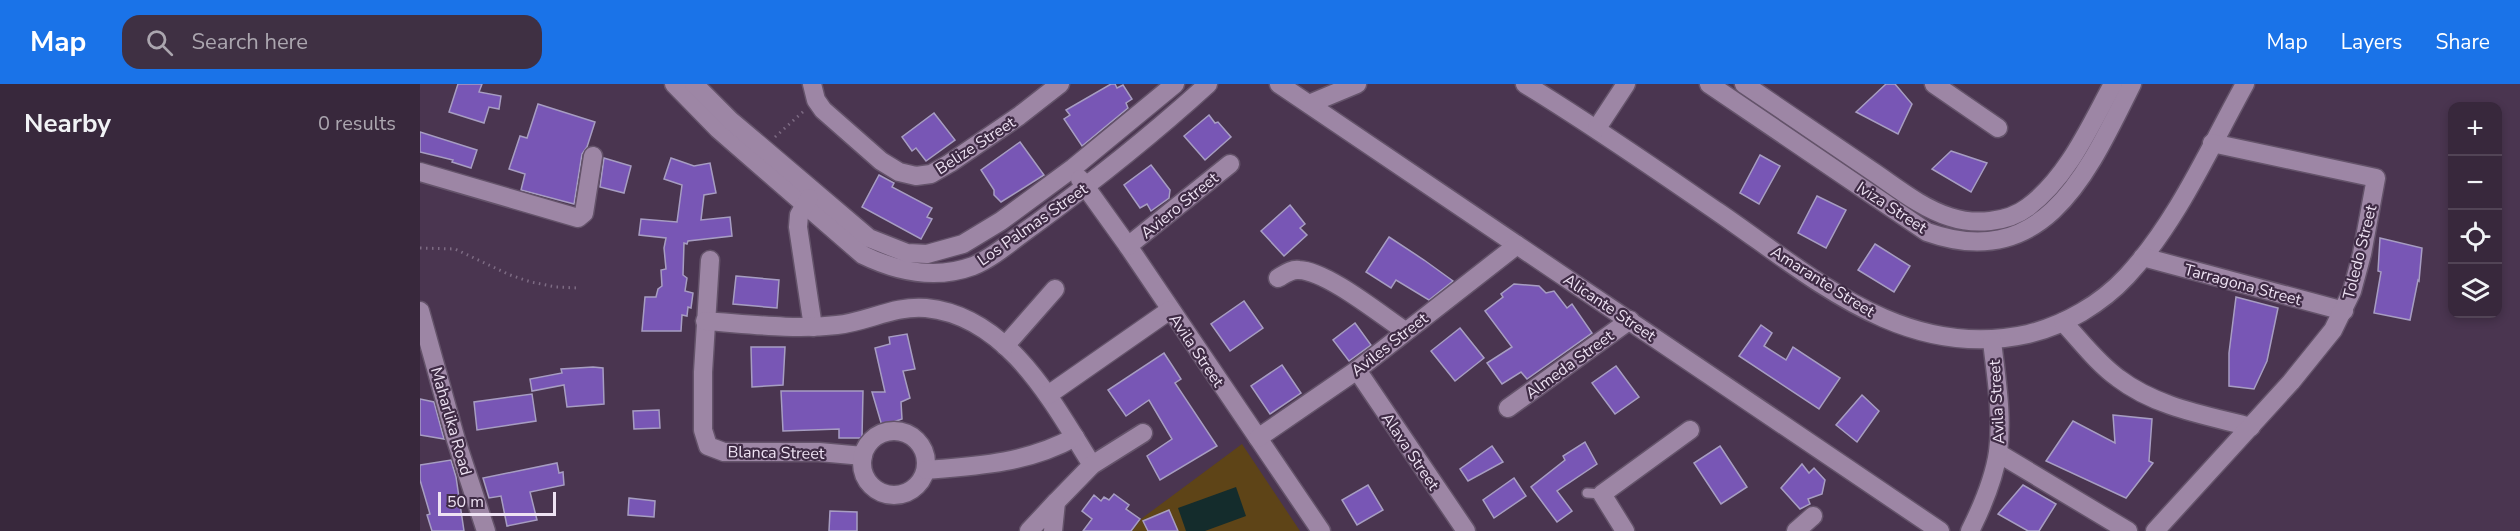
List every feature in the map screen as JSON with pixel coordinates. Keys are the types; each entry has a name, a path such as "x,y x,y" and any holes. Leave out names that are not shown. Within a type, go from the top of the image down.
{"street":[{"name":"Los Palmas Street","path":"674,84 718,129 809,199 869,238 907,253 927,254 945,251 978,236 1073,168 1164,88"},
{"name":"Los Palmas Street","path":"694,84 763,148 863,255 885,266 906,272 929,274 974,265 1086,187 1178,112 1208,84"},
{"name":"Belize Street","path":"814,92 823,110 880,160 899,172 916,176 932,174 950,163 1019,116 1060,84"},
{"name":"Alicante Street","path":"1279,84 1940,531"},
{"path":"1309,104 1357,84"},
{"name":"Amarante Street","path":"1525,84 1597,128 1848,300 1882,319 1911,330 1960,340 1992,341 2041,331 2063,322 2108,294 2143,257 2186,191 2244,84"},
{"path":"1597,128 1626,84"},
{"name":"Iviza Street","path":"1709,84 1927,232 1959,241 1982,242 2024,230 2041,221 2059,206 2075,187 2099,150 2133,84"},
{"name":"Iviza Street","path":"1743,84 1915,200 1952,218 1975,222 2012,216 2027,208 2043,194 2084,139 2113,84"},
{"path":"1934,84 1998,128"},
{"path":"1164,88 1178,112"},
{"name":"Toledo Street","path":"2155,531 2251,427 2320,347 2344,311 2362,254 2376,178 2212,143"},
{"path":"420,172 578,218 584,213 593,156"},
{"name":"Aviero Street","path":"1128,246 1230,164"},
{"name":"Avila Street","path":"1073,168 1322,531"},
{"path":"809,199 799,215 800,249 813,327"},
{"name":"Aviles Street","path":"1258,438 1357,370 1517,245"},
{"name":"Tarragona Street","path":"2143,257 2344,311"},
{"path":"710,260 705,321 813,327 839,325 906,309 926,308 966,319 986,330 1005,346 1048,395 1092,465"},
{"path":"1278,278 1290,270 1307,271 1332,282 1405,331"},
{"path":"1005,346 1055,289"},
{"path":"1048,395 1170,310"},
{"name":"Maharlika Road","path":"420,311 456,440 486,531"},
{"name":"Almeda Street","path":"1508,408 1630,320"},
{"name":"Blanca Street","path":"705,321 703,430 708,446 724,452 819,452 863,456"},
{"path":"2063,322 2116,377 2138,392 2180,409 2251,427"},
{"name":"Avila Street","path":"1970,531 1988,489 1998,453 1998,395 1992,341"},
{"name":"Alava Street","path":"1357,370 1466,531"},
{"path":"1625,531 1594,493 1690,430"},
{"path":"901,432 910,435 924,450 926,470 914,488 893,495 872,487 862,467 863,456 866,447 881,433 901,432"},
{"path":"1029,531 1092,465 1143,433"},
{"path":"926,470 980,466 1007,461 1054,448 1075,437"},
{"path":"1998,453 2128,531"},
{"path":"1053,531 1056,502"},
{"path":"1796,531 1813,516"}],"path":[{"path":"763,148 814,92"},
{"path":"420,248 454,249 510,275 531,282 578,288"}],"shaded area":[{"path":"1242,444 1300,531 1132,531 1141,519"},
{"path":"1236,487 1246,516 1205,531 1186,531 1178,508"}],"building":[{"path":"458,84 482,84 479,92 501,96 499,109 489,107 484,123 449,112"},
{"path":"1111,84 1115,84 1117,88 1123,85 1132,99 1126,103 1128,108 1082,146 1064,119 1070,115 1066,110"},
{"path":"1886,84 1895,84 1912,104 1898,134 1856,112"},
{"path":"538,104 595,122 587,147 582,154 574,204 521,190 525,174 509,169 520,136 527,138"},
{"path":"934,113 955,140 926,161 916,148 912,151 902,137"},
{"path":"1209,115 1231,137 1205,160 1184,136"},
{"path":"420,132 477,150 471,168 452,162 453,160 420,152"},
{"path":"1020,142 1044,175 1001,202 994,195 994,190 981,170"},
{"path":"1951,151 1987,163 1971,192 1932,169"},
{"path":"1760,155 1780,166 1759,204 1740,193"},
{"path":"604,158 631,166 624,193 600,187"},
{"path":"671,158 694,166 710,163 716,193 704,195 701,220 730,217 732,236 684,243 683,275 687,278 685,291 693,293 691,308 688,307 687,316 682,315 681,331 642,331 645,297 656,297 658,289 662,286 661,270 666,269 664,248 666,238 639,235 641,219 677,222 682,185 664,179"},
{"path":"1151,165 1170,190 1169,198 1151,211 1147,204 1140,208 1124,185"},
{"path":"879,175 894,183 892,187 932,208 927,217 932,219 921,239 862,207"},
{"path":"1817,196 1846,210 1826,248 1798,233"},
{"path":"1290,205 1305,224 1300,228 1307,235 1284,256 1261,231"},
{"path":"1389,237 1453,281 1429,300 1396,280 1391,288 1366,272"},
{"path":"2380,238 2422,248 2419,281 2410,320 2374,313 2381,272 2378,271"},
{"path":"1875,244 1910,266 1894,292 1858,270"},
{"path":"736,276 779,280 777,308 733,304"},
{"path":"1514,284 1539,286 1546,293 1554,291 1567,308 1572,304 1592,333 1527,379 1521,372 1502,384 1487,363 1512,347 1485,311 1503,297 1501,294"},
{"path":"2236,297 2278,308 2267,361 2254,389 2229,386 2229,353"},
{"path":"1244,301 1263,328 1230,351 1211,324"},
{"path":"1355,323 1371,345 1349,361 1333,340"},
{"path":"1761,325 1772,333 1764,346 1786,360 1793,347 1840,378 1819,409 1739,356"},
{"path":"1460,328 1484,358 1455,381 1431,351"},
{"path":"907,334 915,369 903,371 910,398 901,402 902,419 882,426 872,392 885,392 875,348 890,344 889,337"},
{"path":"751,347 785,347 783,385 752,387"},
{"path":"1164,353 1181,379 1175,383 1217,446 1160,480 1147,456 1172,439 1149,400 1126,416 1108,390"},
{"path":"1282,365 1301,393 1270,414 1251,386"},
{"path":"1616,366 1639,397 1615,414 1592,383"},
{"path":"603,368 604,404 567,407 564,385 532,391 530,379 562,373 561,369"},
{"path":"781,391 863,391 862,438 839,438 839,429 783,431"},
{"path":"532,394 536,421 477,430 474,402"},
{"path":"1862,395 1879,411 1857,442 1836,425"},
{"path":"420,399 434,402 444,439 420,435"},
{"path":"659,410 660,428 634,429 633,411"},
{"path":"2113,415 2152,419 2149,461 2153,463 2126,498 2046,461 2073,421 2115,443"},
{"path":"1585,442 1597,464 1557,491 1572,511 1557,522 1531,487 1565,460 1563,456"},
{"path":"1492,446 1503,462 1468,481 1460,469"},
{"path":"1720,446 1747,487 1721,504 1694,463"},
{"path":"451,460 456,477 464,531 432,531 427,515 430,514 420,480 420,465"},
{"path":"557,463 559,473 563,472 564,485 530,492 537,520 507,526 501,496 489,498 483,478"},
{"path":"1802,464 1809,473 1814,468 1825,480 1822,494 1808,499 1810,504 1800,509 1781,488"},
{"path":"1514,478 1526,496 1494,518 1483,500"},
{"path":"1368,485 1383,510 1357,525 1342,500"},
{"path":"2023,485 2056,504 2039,531 2028,531 1998,514"},
{"path":"1114,494 1129,505 1126,509 1140,519 1131,531 1083,531 1092,519 1082,511 1094,495 1101,501 1104,497 1109,500"},
{"path":"629,498 655,501 654,517 628,515"},
{"path":"1169,510 1178,531 1148,531 1143,521"},
{"path":"830,511 857,512 857,531 829,531"}]}
